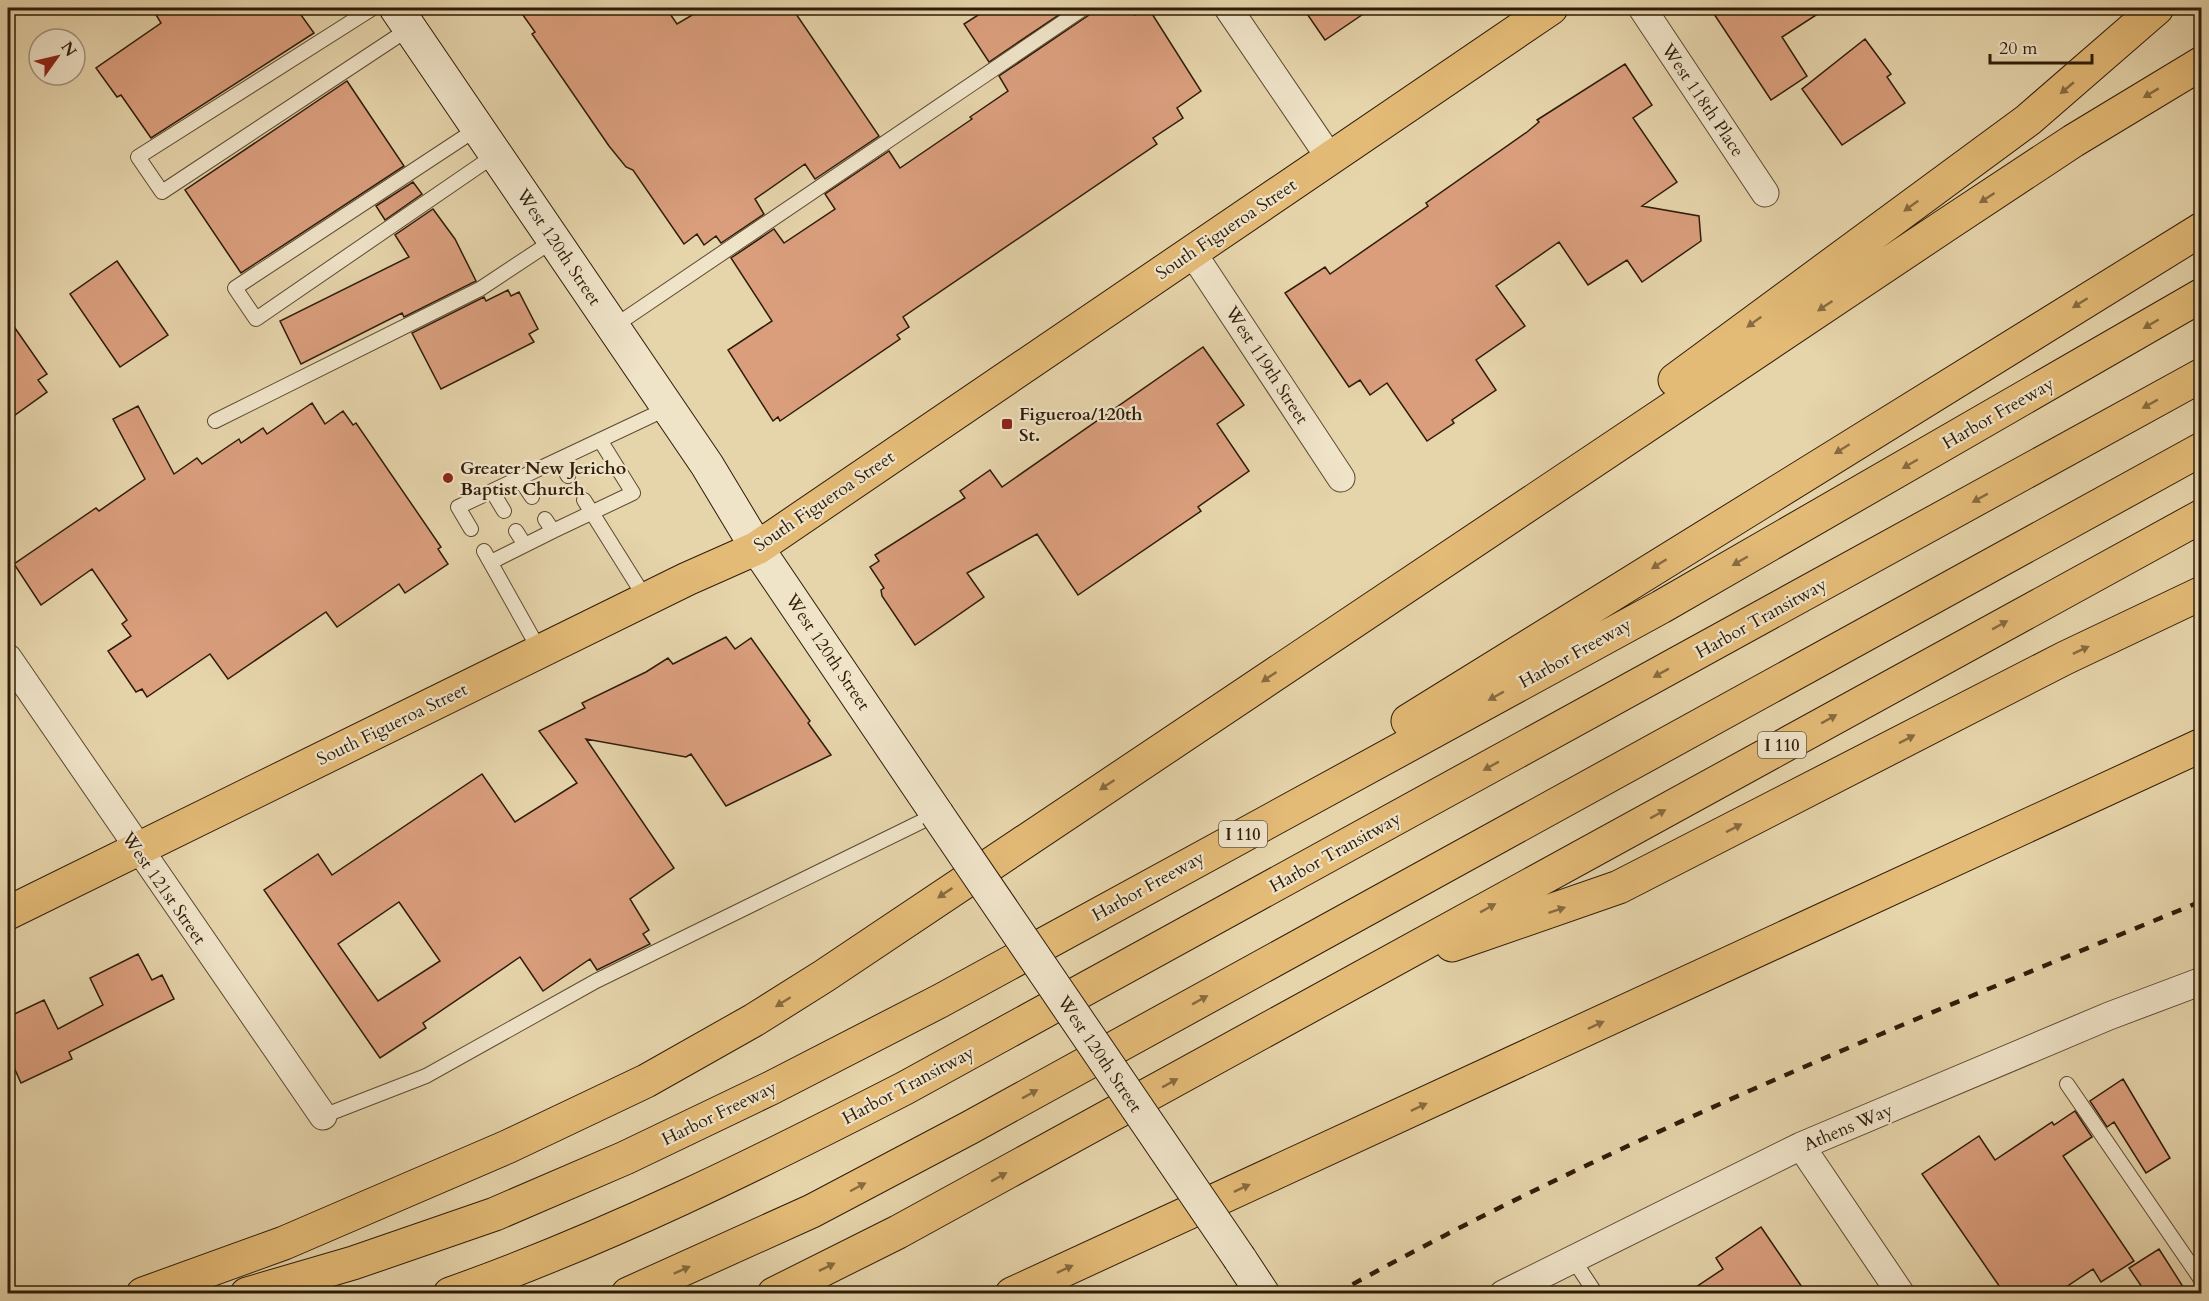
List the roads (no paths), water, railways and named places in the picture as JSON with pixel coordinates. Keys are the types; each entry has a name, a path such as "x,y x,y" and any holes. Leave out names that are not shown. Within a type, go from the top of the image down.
{"main road":[{"name":"South Figueroa Street","path":"8,913 646,599 757,548 1551,8"},
{"path":"1318,644 2028,120 2157,8"},
{"path":"143,1293 284,1243 394,1197 646,1081 754,1020 824,976 2073,141 2202,63"},
{"path":"1113,906 1918,402 2202,229"},
{"name":"Harbor Freeway","path":"247,1293 353,1263 495,1214 625,1158 771,1089 929,1007 1661,606 2202,295"},
{"name":"Harbor Transitway","path":"450,1293 532,1264 697,1192 905,1088 2202,375"},
{"path":"628,1293 812,1211 969,1128 2202,450"},
{"name":"I 110","path":"774,1293 898,1232 2202,516"},
{"path":"1363,977 1619,887 2065,658 2202,593"},
{"path":"1012,1293 2202,745"}],"street":[{"path":"1228,8 1330,158"},
{"name":"West 118th Place","path":"1642,8 1765,193"},
{"name":"West 120th Street","path":"403,18 668,408 757,548 1263,1293"},
{"name":"West 119th Street","path":"1192,252 1341,478"},
{"name":"West 121st Street","path":"8,658 136,848 323,1116"},
{"name":"Athens Way","path":"1503,1293 1802,1146 2109,1016 2202,981"},
{"path":"1802,1146 1901,1293"}],"lane":[{"path":"373,8 138,157 162,192 403,18"},
{"path":"613,327 1084,8"},
{"path":"477,128 235,288 256,319 496,154"},
{"path":"215,421 480,289 554,240"},
{"path":"471,529 458,507 668,408"},
{"path":"540,651 487,556 525,545 549,525 593,513 633,493 600,440"},
{"path":"559,460 568,476"},
{"path":"519,478 532,497"},
{"path":"492,491 504,511"},
{"path":"584,500 646,599"},
{"path":"516,531 525,545"},
{"path":"323,1116 426,1076 596,981 937,814"},
{"path":"2067,1084 2202,1281"},
{"path":"1573,1259 1596,1293"}],"railway":[{"path":"1335,1294 1546,1185 1762,1085 2202,901"}],"place":[{"name":"Figueroa/120th St.","path":"1007,424"},
{"name":"Greater New Jericho Baptist Church","path":"448,478"}]}
